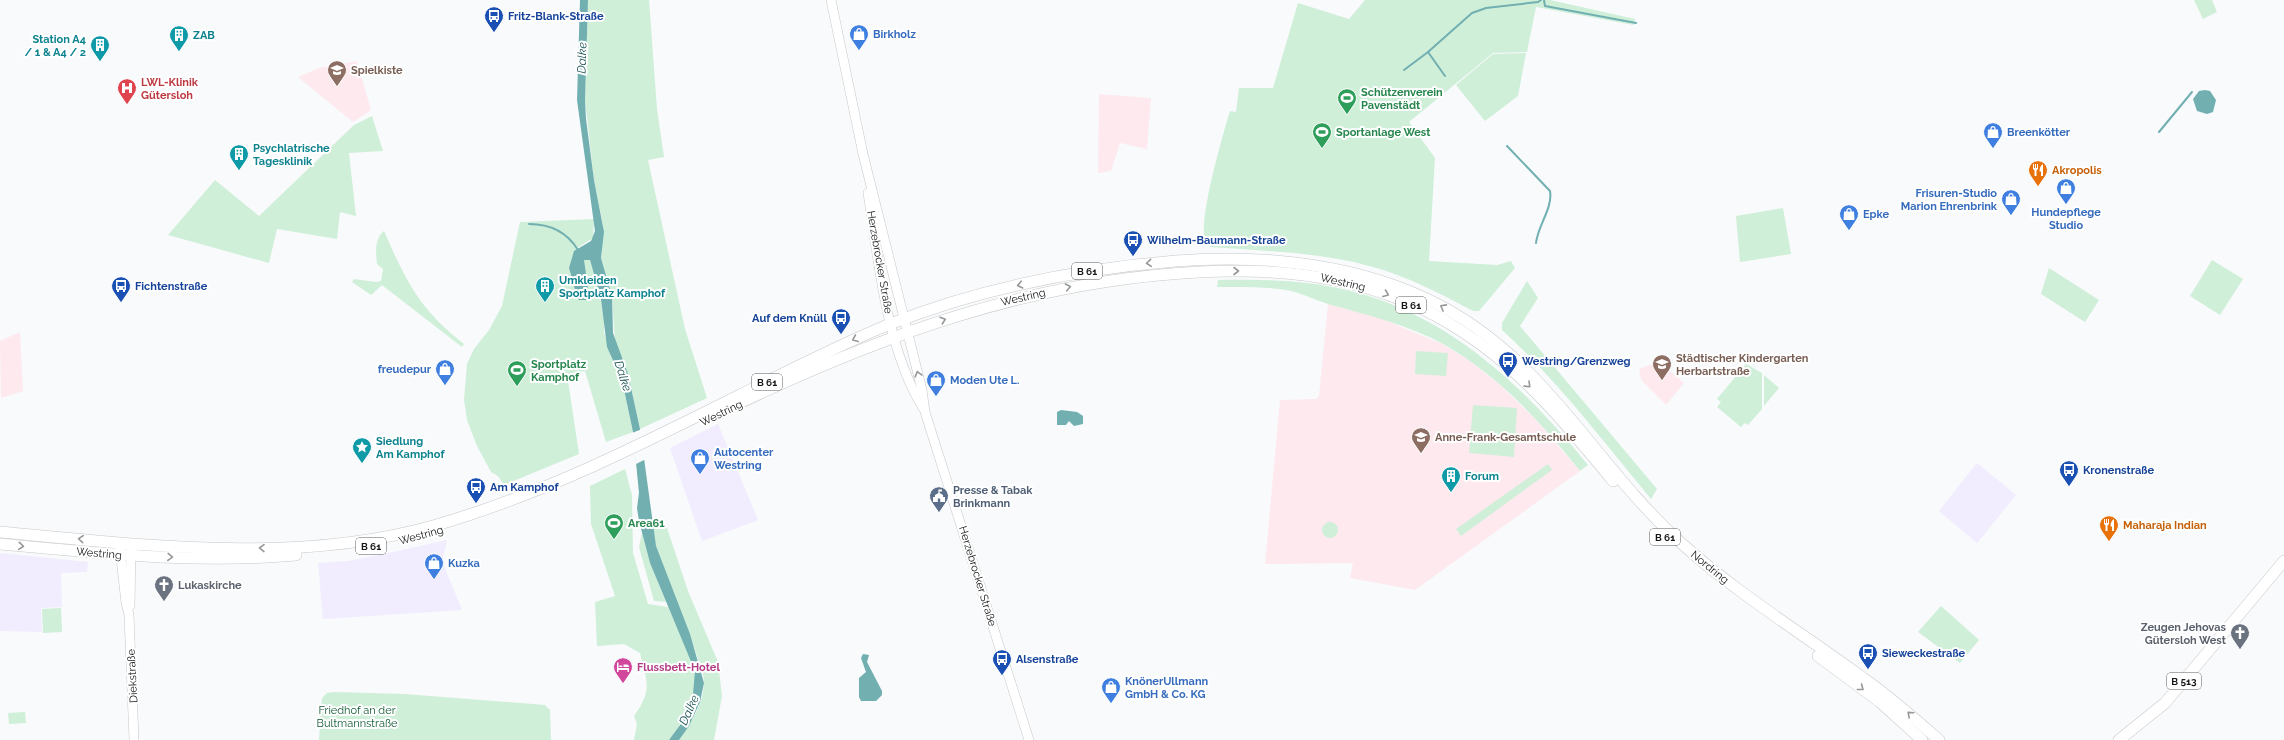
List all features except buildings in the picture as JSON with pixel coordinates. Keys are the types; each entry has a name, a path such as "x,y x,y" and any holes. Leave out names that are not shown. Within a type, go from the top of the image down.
{"main road":[{"name":"Herzebrocker Straße","path":"831,0 863,154 903,320 922,390 925,412 1029,740"},
{"name":"Herzebrocker Straße","path":"863,154 876,245 890,324 913,392 925,412"},
{"name":"Westring","path":"0,544 126,555 235,559 345,550 394,543 440,531 501,511 554,491 831,349 890,324 989,292 1046,279 1127,265 1211,258 1293,263 1364,276 1416,294 1477,327"},
{"name":"Westring","path":"644,446 763,392 906,332 995,304 1102,281 1177,273 1240,270 1330,277 1376,290 1434,315 1477,342"},
{"name":"Nordring","path":"1477,327 1518,360 1558,402 1627,486 1675,537 1709,568 1875,687 1939,740"},
{"name":"Nordring","path":"1477,342 1514,372 1551,408 1626,495 1689,560 1759,614 1864,690 1922,740"},
{"name":"Westring","path":"0,532 126,544 285,548 390,536 499,505 634,451"},
{"name":"Diekstraße","path":"126,544 126,603 129,613 134,740"},
{"name":"B 513","path":"2119,740 2165,703 2284,561"}],"shaded area":[{"name":"Spielkiste","path":"357,61 371,110 353,122 298,77 319,68"},
{"path":"1099,94 1151,98 1147,149 1120,143 1111,171 1098,173"},
{"name":"Anne-Frank-Gesamtschule","path":"1328,304 1380,318 1442,344 1467,359 1500,385 1536,420 1580,471 1415,590 1350,578 1353,563 1265,564 1280,400 1316,399 1319,396"},
{"path":"20,332 23,391 1,398 0,341"},
{"name":"Städtischer Kindergarten Herbartstraße","path":"1657,360 1684,383 1666,405 1641,380 1639,369 1653,364"},
{"path":"718,424 758,520 702,541 670,448"},
{"path":"1977,463 2016,495 1977,543 1939,511"},
{"path":"447,540 443,557 444,566 462,610 323,619 318,563 348,561"},
{"path":"0,553 88,562 87,572 61,573 62,607 41,608 42,632 0,631"}],"green space":[{"path":"588,0 649,0 657,109 664,157 648,160 685,329 707,398 640,429 628,374 615,343 612,296 601,258 603,225 594,180 585,100"},
{"path":"1365,0 1550,0 1635,19 1634,25 1536,7 1527,52 1493,53 1409,122 1435,158 1429,261 1497,265 1511,261 1515,268 1479,311 1473,311 1412,281 1373,267 1313,255 1210,247 1205,240 1205,215 1212,177 1230,111 1236,112 1239,88 1273,88 1298,3 1349,19"},
{"path":"2194,0 2212,0 2217,12 2203,19"},
{"path":"1526,53 1518,96 1485,121 1456,85 1493,54"},
{"path":"372,116 383,151 349,153 356,216 340,212 337,239 277,229 269,263 168,235 215,180 259,216 354,125"},
{"path":"1783,208 1791,254 1740,262 1736,216"},
{"name":"Sportplatz Kamphof","path":"594,219 593,238 577,248 569,268 573,285 588,288 583,260 590,260 601,299 604,319 604,333 622,380 633,432 606,442 585,371 567,374 579,454 504,485 498,476 491,472 477,446 467,420 464,400 467,364 474,349 489,330 502,306 520,222"},
{"path":"384,231 399,265 415,293 436,319 464,344 462,347 382,285 371,295 352,282 354,279 376,282 381,281 383,269 377,264 376,246 381,234"},
{"path":"2212,260 2243,279 2220,315 2190,296"},
{"path":"2049,268 2099,300 2085,322 2041,294"},
{"path":"1218,280 1283,281 1315,284 1347,290 1384,301 1418,316 1451,335 1482,357 1511,382 1564,436 1588,465 1580,471 1550,435 1518,401 1482,370 1443,344 1390,322 1330,305 1295,292 1266,288 1217,287"},
{"path":"1527,281 1538,298 1520,326 1657,489 1651,499 1598,433 1561,391 1502,330 1502,323"},
{"path":"1416,351 1448,353 1446,376 1415,374"},
{"path":"1746,364 1762,373 1762,409 1748,425 1745,423 1741,427 1717,407 1721,402 1717,399"},
{"path":"1764,375 1779,388 1764,406"},
{"path":"1473,405 1517,408 1514,457 1469,453"},
{"path":"1548,464 1552,470 1461,536 1456,529"},
{"path":"625,469 632,495 633,553 648,604 668,607 688,648 696,672 695,689 692,699 679,726 669,740 634,740 637,724 634,716 644,699 647,686 640,653 624,644 597,646 595,602 615,596 591,524 590,486"},
{"path":"652,521 667,528 688,591 718,662 722,696 714,740 679,740 692,720 702,698 704,678 689,635 662,570 653,537"},
{"path":"1327,522 1333,522 1338,527 1336,536 1333,538 1327,538 1322,533 1322,527"},
{"path":"642,533 650,563 666,602 654,601 639,547"},
{"path":"1941,606 1979,640 1960,663 1918,632"},
{"path":"61,608 62,632 43,633 42,609"},
{"name":"Friedhof an der Bultmannstraße","path":"327,693 405,694 545,705 550,710 551,740 319,740 322,698"},
{"path":"25,712 26,723 9,724 8,713"}],"water":[{"name":"Dalke","path":"580,0 588,0 585,100 586,119 594,180 604,232 601,258 612,296 613,333 628,374 640,429 656,546 690,634 704,683 700,702 689,726 679,740 669,740 683,721 693,694 695,671 650,563 639,521 637,508 639,493 633,432 622,380 607,347 601,299 590,260 584,260 588,288 586,300 579,300 577,297 569,268 574,251 591,241 595,231 577,100"},
{"path":"2199,91 2210,91 2216,100 2213,112 2207,114 2197,111 2193,99"},
{"path":"1061,410 1077,412 1083,416 1083,424 1074,426 1069,421 1066,425 1057,425 1057,412"},
{"path":"863,654 869,655 867,662 882,691 882,695 876,701 861,701 859,697 859,678 866,672 861,658"}],"pier":[{"path":"642,429 646,459 636,464 632,433"}],"waterway":[{"path":"1404,70 1428,52 1472,13 1486,8 1538,2 1541,0"},
{"path":"1544,0 1545,6 1636,23"},
{"path":"1428,52 1445,76"},
{"path":"2159,132 2192,92"},
{"path":"1507,146 1550,191 1549,204 1539,230 1536,243"},
{"path":"529,224 537,224 557,230 569,238 578,250"}],"place":[{"name":"Fritz-Blank-Straße","path":"494,33"},
{"name":"Birkholz","path":"859,51"},
{"name":"ZAB","path":"179,52"},
{"name":"Station A4 / 1 & A4 / 2","path":"100,62"},
{"name":"Spielkiste","path":"337,87"},
{"name":"LWL-Klinik Gütersloh","path":"127,105"},
{"name":"Schützenverein Pavenstädt","path":"1347,115"},
{"name":"Sportanlage West","path":"1322,149"},
{"name":"Breenkötter","path":"1993,149"},
{"name":"Psychlatrische Tagesklinik","path":"239,171"},
{"name":"Akropolis","path":"2038,187"},
{"name":"Hundepflege Studio","path":"2066,205"},
{"name":"Frisuren-Studio Marion Ehrenbrink","path":"2011,216"},
{"name":"Epke","path":"1849,231"},
{"name":"Wilhelm-Baumann-Straße","path":"1133,257"},
{"name":"Fichtenstraße","path":"121,303"},
{"name":"Umkleiden Sportplatz Kamphof","path":"545,303"},
{"name":"Auf dem Knüll","path":"841,335"},
{"name":"Westring/Grenzweg","path":"1508,378"},
{"name":"Städtischer Kindergarten Herbartstraße","path":"1662,381"},
{"name":"freudepur","path":"445,386"},
{"name":"Sportplatz Kamphof","path":"517,387"},
{"name":"Moden Ute L.","path":"936,397"},
{"name":"Anne-Frank-Gesamtschule","path":"1421,454"},
{"name":"Siedlung Am Kamphof","path":"362,464"},
{"name":"Autocenter Westring","path":"700,475"},
{"name":"Kronenstraße","path":"2069,487"},
{"name":"Forum","path":"1451,493"},
{"name":"Am Kamphof","path":"476,504"},
{"name":"Presse & Tabak Brinkmann","path":"939,513"},
{"name":"Area61","path":"614,540"},
{"name":"Maharaja Indian","path":"2109,542"},
{"name":"Kuzka","path":"434,580"},
{"name":"Lukaskirche","path":"164,602"},
{"name":"Zeugen Jehovas Gütersloh West","path":"2240,650"},
{"name":"Sieweckestraße","path":"1868,670"},
{"name":"Alsenstraße","path":"1002,676"},
{"name":"Flussbett-Hotel","path":"623,684"},
{"name":"KnönerUllmann GmbH & Co. KG","path":"1111,704"}]}
